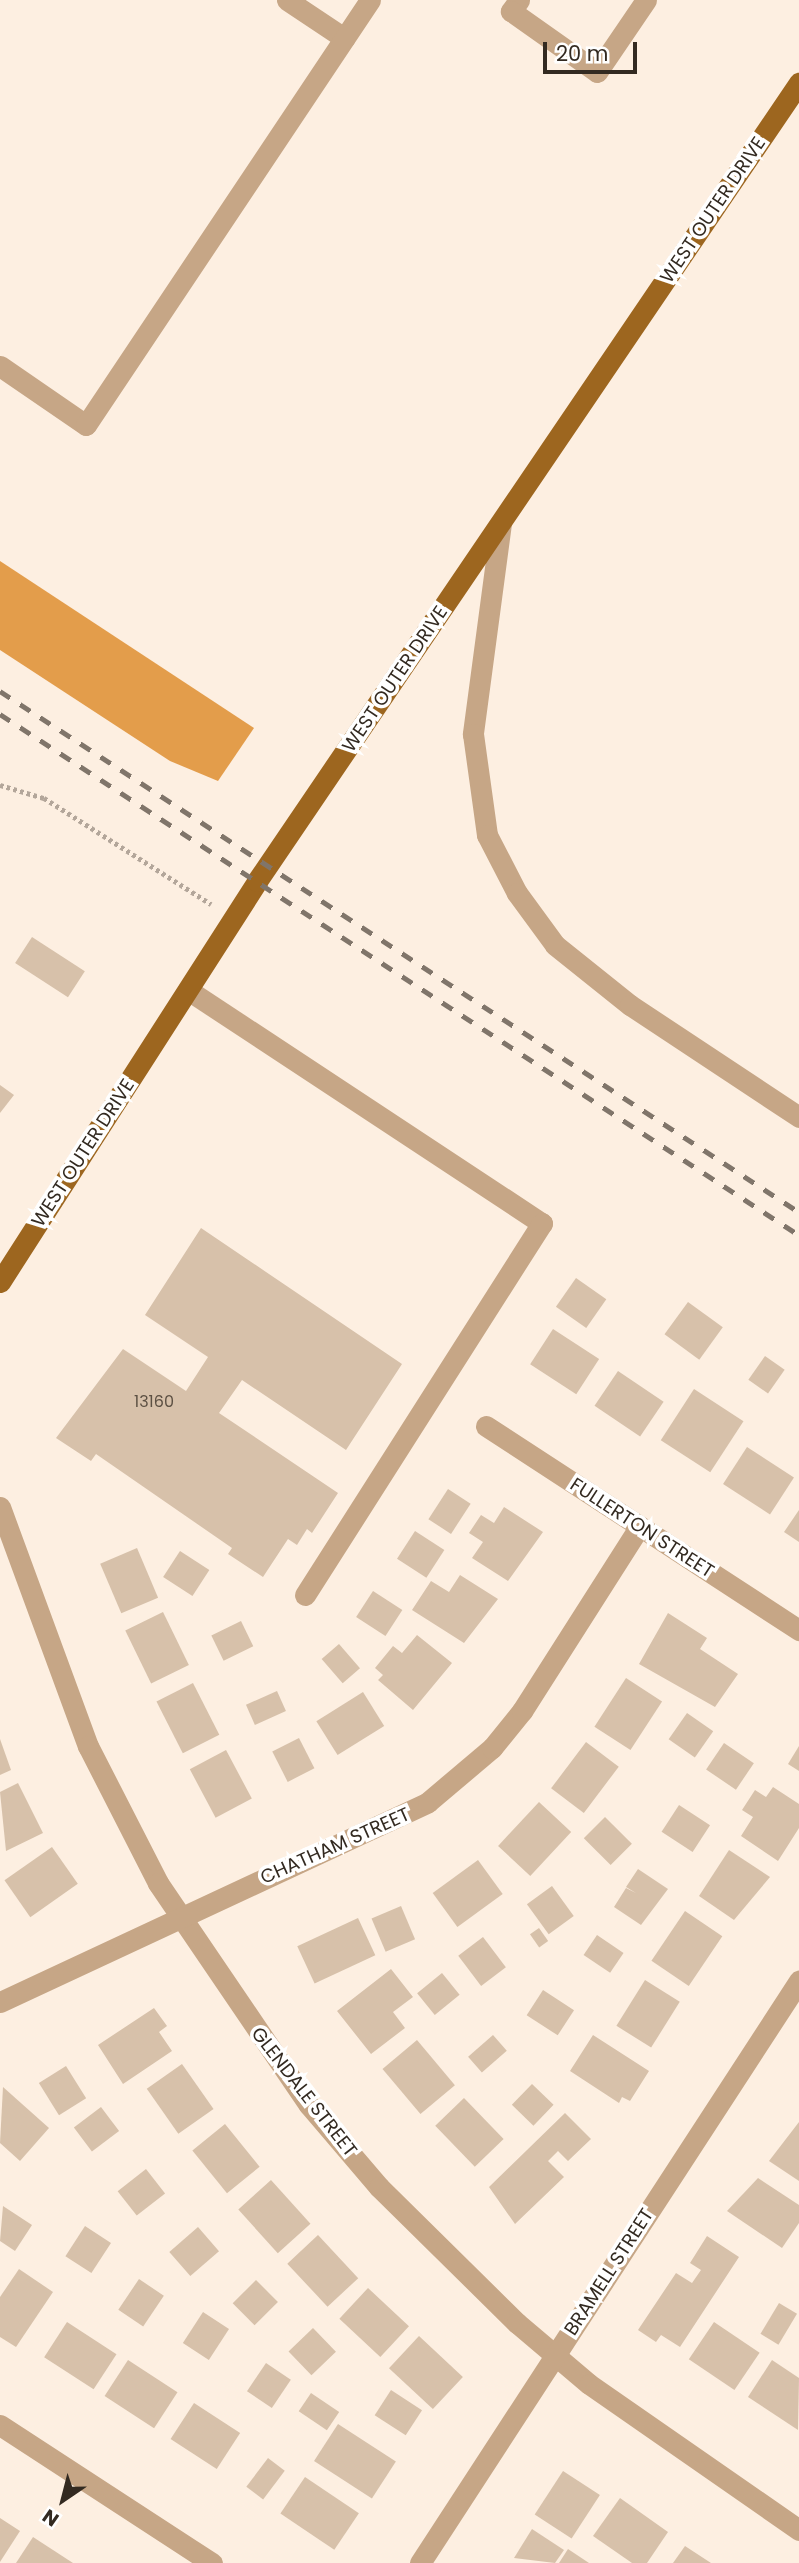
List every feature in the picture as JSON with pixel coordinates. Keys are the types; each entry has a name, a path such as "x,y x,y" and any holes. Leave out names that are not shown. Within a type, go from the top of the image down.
{"main road":[{"name":"WEST OUTER DRIVE","path":"0,1282 234,919 799,83"}],"street":[{"path":"287,0 344,38"},
{"path":"0,366 86,425 370,0"},
{"path":"519,0 511,11 597,72 646,0"},
{"path":"501,523 473,734 487,835 517,893 555,945 630,1006 799,1116"},
{"path":"188,990 541,1223 305,1595"},
{"name":"FULLERTON STREET","path":"486,1426 799,1630"},
{"name":"GLENDALE STREET","path":"0,1507 88,1746 180,1919 309,2105 352,2156 555,2355 799,2530"},
{"name":"CHATHAM STREET","path":"0,2002 180,1919 287,1864 387,1826 457,1781 522,1711 640,1526"},
{"name":"BRAMELL STREET","path":"420,2563 799,1981"},
{"path":"0,2426 212,2563"}],"path":[{"path":"0,785 44,798 234,919"}],"shaded area":[{"path":"0,561 254,728 218,781 170,761 0,650"}],"building":[{"path":"32,937 85,971 68,997 15,963"},
{"path":"0,1085 14,1095 0,1113"},
{"path":"201,1228 402,1364 346,1450 242,1380 219,1413 338,1493 312,1533 307,1529 297,1545 288,1539 263,1577 228,1554 232,1548 96,1454 91,1461 56,1438 123,1349 186,1391 208,1357 145,1315"},
{"path":"576,1278 606,1299 586,1328 556,1307"},
{"path":"688,1302 723,1327 699,1360 664,1334"},
{"path":"553,1329 599,1359 576,1394 530,1364"},
{"path":"765,1356 785,1370 768,1394 748,1380"},
{"path":"618,1371 664,1402 640,1437 595,1406"},
{"path":"694,1389 743,1421 710,1472 661,1440"},
{"path":"747,1447 794,1477 770,1514 723,1484"},
{"path":"448,1489 471,1504 451,1534 428,1519"},
{"path":"504,1507 543,1532 508,1581 472,1558 483,1542 469,1533 481,1515 494,1523"},
{"path":"799,1510 799,1542 784,1532"},
{"path":"415,1531 444,1550 426,1578 397,1559"},
{"path":"137,1548 158,1598 121,1613 100,1564"},
{"path":"180,1551 209,1570 192,1596 163,1577"},
{"path":"460,1575 498,1599 464,1643 412,1610 431,1581 449,1592"},
{"path":"373,1591 402,1610 385,1636 356,1617"},
{"path":"163,1612 189,1665 151,1683 125,1630"},
{"path":"668,1613 707,1638 700,1649 738,1674 715,1707 639,1664"},
{"path":"241,1621 253,1646 224,1661 211,1635"},
{"path":"417,1635 452,1663 413,1710 378,1680 383,1675 375,1668 393,1646 402,1653"},
{"path":"339,1644 360,1668 343,1683 322,1659"},
{"path":"626,1678 662,1701 630,1750 594,1727"},
{"path":"193,1683 219,1735 183,1753 156,1702"},
{"path":"277,1691 286,1711 255,1725 246,1705"},
{"path":"363,1692 384,1726 338,1755 316,1721"},
{"path":"687,1713 713,1731 695,1758 669,1739"},
{"path":"299,1738 314,1768 288,1782 272,1752"},
{"path":"0,1739 11,1770 0,1775"},
{"path":"586,1742 619,1767 584,1813 551,1788"},
{"path":"724,1743 754,1763 736,1790 706,1770"},
{"path":"799,1746 799,1771 788,1764"},
{"path":"226,1750 252,1799 216,1818 190,1769"},
{"path":"18,1783 43,1833 6,1851 0,1792"},
{"path":"773,1787 799,1804 799,1828 778,1861 741,1836 753,1817 742,1810 755,1790 766,1797"},
{"path":"539,1802 571,1832 530,1876 498,1846"},
{"path":"679,1805 710,1825 693,1852 662,1832"},
{"path":"605,1817 632,1844 611,1865 584,1838"},
{"path":"52,1847 78,1884 30,1917 4,1880"},
{"path":"729,1850 770,1877 734,1920 699,1896"},
{"path":"478,1860 503,1894 457,1927 433,1893"},
{"path":"638,1869 668,1889 641,1925 614,1907 626,1888 636,1893 626,1887"},
{"path":"552,1886 574,1916 549,1934 527,1904"},
{"path":"401,1906 415,1939 386,1952 372,1919"},
{"path":"685,1911 722,1936 689,1986 651,1961"},
{"path":"358,1918 375,1955 315,1983 297,1946"},
{"path":"539,1928 548,1941 539,1947 530,1934"},
{"path":"597,1935 624,1953 610,1973 584,1955"},
{"path":"483,1937 506,1967 481,1986 458,1956"},
{"path":"391,1969 413,1997 393,2012 405,2028 371,2054 337,2011"},
{"path":"442,1973 460,1995 435,2015 417,1993"},
{"path":"645,1980 680,2002 651,2048 616,2026"},
{"path":"543,1990 574,2010 558,2035 527,2015"},
{"path":"154,2008 167,2026 159,2032 172,2051 123,2084 98,2045"},
{"path":"493,2035 507,2051 482,2072 468,2057"},
{"path":"593,2035 649,2071 630,2101 622,2097 619,2103 570,2071"},
{"path":"417,2040 455,2085 420,2114 383,2069"},
{"path":"182,2064 214,2109 178,2134 147,2089"},
{"path":"66,2066 86,2098 59,2115 39,2083"},
{"path":"532,2084 554,2105 533,2126 512,2105"},
{"path":"3,2087 49,2128 20,2161 0,2143"},
{"path":"464,2098 504,2139 475,2167 435,2126"},
{"path":"101,2107 119,2131 92,2151 74,2127"},
{"path":"565,2113 591,2139 568,2161 558,2151 548,2161 564,2177 515,2224 489,2187"},
{"path":"799,2122 799,2181 769,2161"},
{"path":"225,2124 260,2167 227,2193 192,2150"},
{"path":"146,2169 165,2193 137,2216 118,2191"},
{"path":"758,2178 799,2205 799,2223 782,2248 727,2211"},
{"path":"271,2180 310,2224 278,2253 238,2209"},
{"path":"3,2206 32,2225 15,2251 0,2241"},
{"path":"85,2226 111,2243 91,2273 65,2256"},
{"path":"198,2227 219,2251 190,2276 169,2252"},
{"path":"318,2235 358,2278 328,2307 287,2264"},
{"path":"707,2236 739,2257 680,2347 661,2335 656,2342 638,2330 676,2273 692,2283 701,2270 690,2263"},
{"path":"19,2269 53,2292 16,2347 0,2337 0,2297"},
{"path":"139,2279 164,2296 143,2326 118,2310"},
{"path":"256,2280 278,2302 255,2325 233,2303"},
{"path":"368,2288 409,2326 380,2357 339,2319"},
{"path":"779,2303 797,2314 778,2345 760,2334"},
{"path":"203,2312 229,2329 209,2360 183,2343"},
{"path":"67,2322 116,2354 94,2389 44,2357"},
{"path":"714,2322 760,2353 734,2390 689,2359"},
{"path":"313,2328 336,2352 311,2375 289,2352"},
{"path":"419,2336 463,2377 433,2409 389,2368"},
{"path":"128,2360 177,2392 154,2428 105,2396"},
{"path":"772,2360 799,2378 798,2430 748,2397"},
{"path":"266,2363 291,2380 272,2408 247,2391"},
{"path":"391,2390 422,2410 406,2435 375,2415"},
{"path":"311,2393 339,2412 327,2430 299,2411"},
{"path":"194,2403 240,2433 217,2469 171,2439"},
{"path":"338,2424 396,2462 372,2498 314,2461"},
{"path":"268,2458 285,2471 263,2499 246,2487"},
{"path":"563,2471 600,2495 572,2539 535,2515"},
{"path":"305,2477 359,2513 334,2550 280,2513"},
{"path":"620,2498 668,2532 647,2563 632,2563 593,2536"},
{"path":"0,2518 20,2531 0,2562"},
{"path":"532,2529 564,2550 555,2563 514,2558"},
{"path":"33,2537 73,2563 16,2563"},
{"path":"685,2546 711,2563 673,2563"},
{"path":"568,2549 589,2563 559,2563"}],"railway":[{"path":"0,691 799,1212"},
{"path":"0,714 799,1235"}]}
